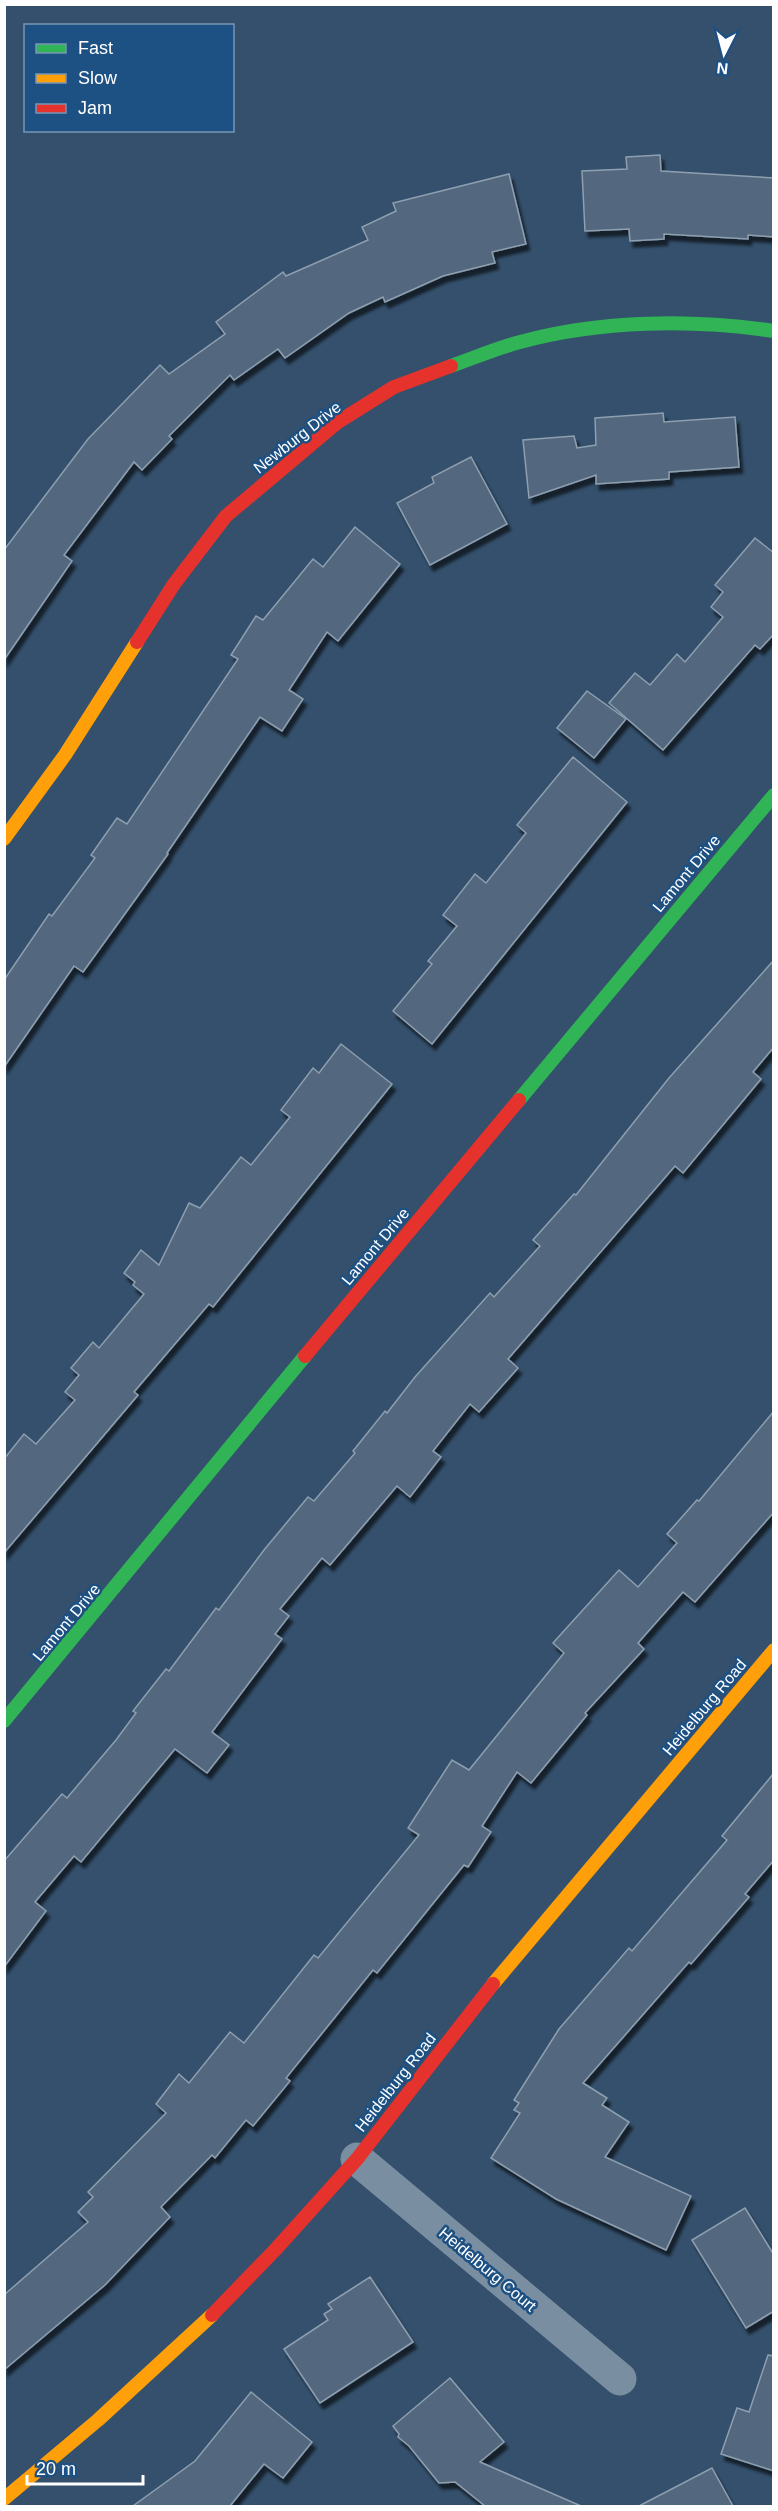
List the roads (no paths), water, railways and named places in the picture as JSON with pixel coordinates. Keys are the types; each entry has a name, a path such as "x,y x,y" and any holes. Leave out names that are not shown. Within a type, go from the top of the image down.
{"street":[{"name":"Newburg Drive","path":"4,839 65,755 174,584 226,516 339,422 394,387 519,342 584,328 629,325 732,325 774,331"},
{"name":"Lamont Drive","path":"4,1721 339,1314 774,795"},
{"name":"Heidelburg Road","path":"4,2499 94,2424 179,2347 248,2277 357,2159 466,2018 774,1650"},
{"name":"Heidelburg Court","path":"357,2159 620,2379"}]}
